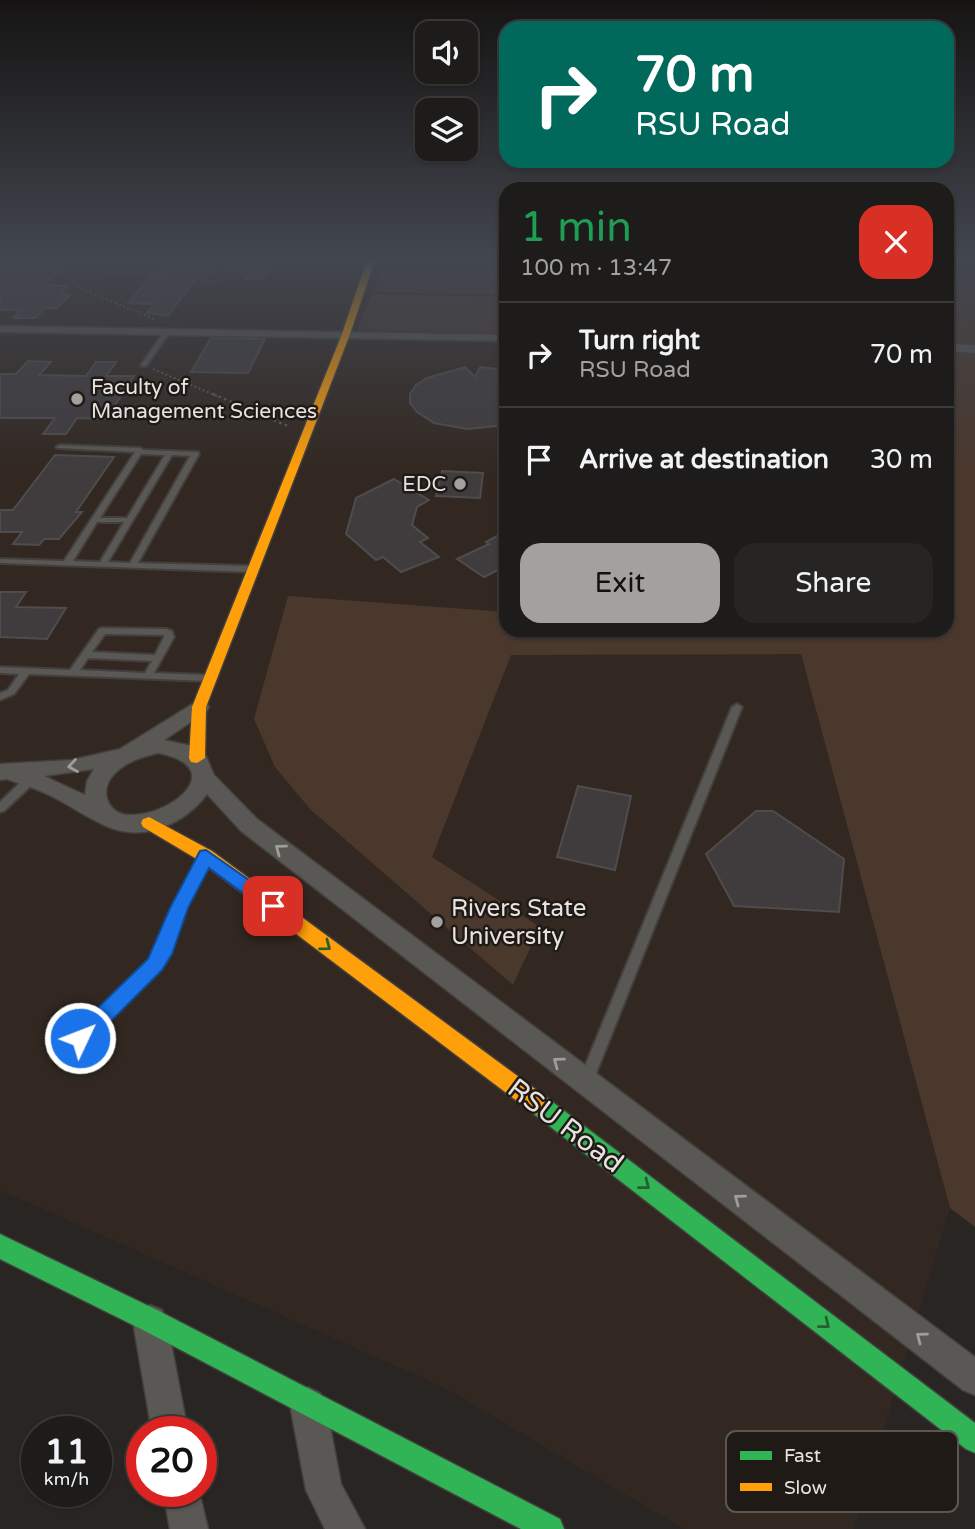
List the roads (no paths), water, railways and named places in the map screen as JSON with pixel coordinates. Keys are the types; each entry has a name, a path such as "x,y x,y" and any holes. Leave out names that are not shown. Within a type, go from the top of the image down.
{"street":[{"path":"13,774 58,790 124,824 149,823 166,818 187,806 201,790 200,707 209,678 347,328"},
{"path":"0,329 499,338"},
{"path":"954,348 975,349"},
{"path":"104,816 96,807 93,796 95,785 113,763 200,707"},
{"path":"13,774 72,767 158,746 187,751 201,768"},
{"name":"RSU Road","path":"201,768 248,825 975,1378"},
{"name":"RSU Road","path":"149,823 206,856 595,1147 975,1440"},
{"path":"0,1246 150,1320 550,1529"},
{"path":"150,1320 167,1416"},
{"path":"307,1403 324,1490 346,1529"},
{"path":"184,1507 189,1529"}],"lane":[{"path":"144,365 167,332"},
{"path":"60,447 195,454 133,565"},
{"path":"67,563 140,452"},
{"path":"103,564 170,453"},
{"path":"95,520 129,520"},
{"path":"0,561 252,569"},
{"path":"72,674 102,631 170,633 148,676"},
{"path":"84,655 158,658"},
{"path":"0,670 209,678"},
{"path":"0,697 11,692 26,671"},
{"path":"585,1083 737,706"},
{"path":"0,808 13,774"},
{"path":"80,1038 155,965 162,954 179,908 206,856"}],"place":[{"name":"Faculty of Management Sciences","path":"77,399"},
{"name":"EDC","path":"460,484"},
{"name":"Rivers State University","path":"437,922"}]}
